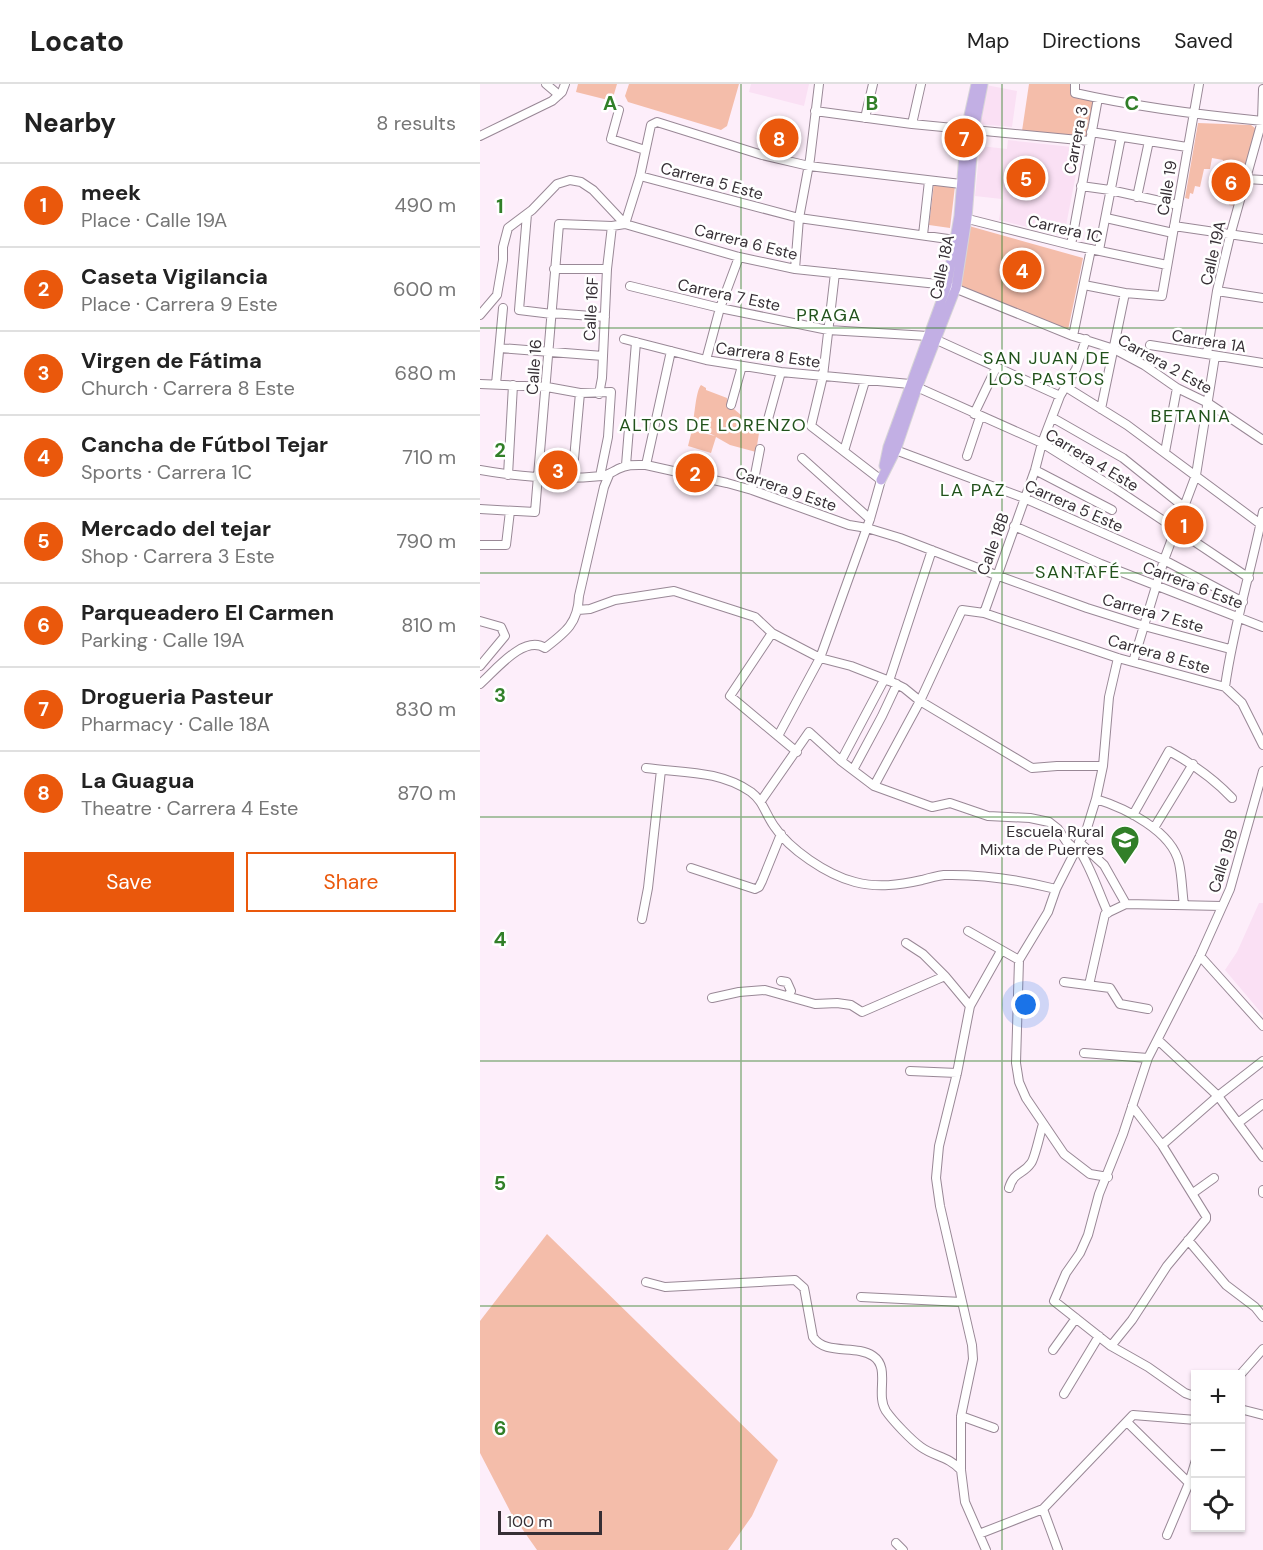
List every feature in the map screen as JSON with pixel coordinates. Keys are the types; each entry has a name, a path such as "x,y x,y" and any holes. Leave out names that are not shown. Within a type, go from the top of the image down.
{"main road":[{"name":"Calle 18A","path":"951,287 955,240 963,217 961,184 976,84"},
{"name":"Calle 18A","path":"881,480 951,287 963,217 970,130 983,84"}],"street":[{"path":"546,84 559,95"},
{"path":"480,136 559,95 565,84"},
{"path":"795,269 799,218 809,166 819,84"},
{"path":"866,118 873,84"},
{"path":"912,124 921,84"},
{"name":"Calle 19","path":"1125,293 1162,296 1199,84"},
{"path":"1075,88 1098,98"},
{"name":"Calle 19A","path":"1133,662 1164,560 1196,475 1208,403 1217,291 1230,236 1263,121 1263,90"},
{"name":"Carrera 3","path":"1071,245 1098,98 1195,114 1263,121"},
{"path":"619,110 611,139 645,150"},
{"path":"815,111 970,130 1121,137 1187,147"},
{"path":"625,224 653,123 657,122 762,155 809,166 961,184"},
{"path":"1073,336 1084,285 1106,218 1121,137"},
{"path":"1137,197 1149,141"},
{"name":"Carrera 5 Este","path":"640,176 799,218 955,240"},
{"path":"1246,179 1263,180"},
{"path":"480,315 497,295 503,247 508,228 527,214 557,184 570,180 581,182 593,190 625,224"},
{"path":"923,235 929,181"},
{"path":"1081,186 1178,205"},
{"path":"527,214 519,310 605,316"},
{"name":"Carrera 1C","path":"963,217 1071,245 1167,266"},
{"path":"1106,218 1173,229 1263,239"},
{"name":"Calle 16","path":"510,511 535,512 559,224 612,226"},
{"path":"612,226 625,224"},
{"name":"Carrera 6 Este","path":"625,224 739,257 795,269 951,287"},
{"name":"Calle 16F","path":"599,393 612,226"},
{"path":"706,360 720,308 739,257"},
{"path":"554,269 607,269"},
{"path":"835,273 823,376 811,426 881,480"},
{"path":"1084,285 1125,293 1101,409"},
{"name":"Carrera 7 Este","path":"630,286 720,308 828,330 932,338 1060,396"},
{"name":"Carrera 2 Este","path":"951,287 1073,336 1114,349 1144,365 1177,388 1208,403 1263,440"},
{"path":"1217,291 1263,298"},
{"path":"496,384 503,308"},
{"name":"Carrera 8 Este","path":"624,339 706,360 742,366 914,386"},
{"name":"Calle 18B","path":"984,613 1035,470 1042,443 1060,396 1076,369 1086,339"},
{"path":"480,470 508,475 604,476 626,465 636,342"},
{"name":"Carrera 1A","path":"1150,345 1263,363"},
{"path":"500,348 603,356"},
{"path":"646,465 671,351"},
{"path":"730,405 742,366"},
{"path":"967,456 977,416 996,368"},
{"path":"767,423 781,372"},
{"path":"844,451 865,381"},
{"path":"480,384 547,387 580,393 611,392 604,487 579,596 578,610 571,626 562,636 545,648 535,643 522,647 480,684"},
{"path":"508,475 513,385"},
{"name":"Carrera 4 Este","path":"914,386 1042,443 1249,578"},
{"path":"1066,387 1165,452 1262,525"},
{"path":"1165,452 1177,388"},
{"path":"570,477 574,459 580,393"},
{"path":"1053,418 1123,458 1184,507"},
{"name":"Carrera 5 Este","path":"892,448 1024,498 1164,560 1243,602"},
{"path":"752,490 760,449"},
{"path":"802,458 868,523"},
{"name":"Carrera 9 Este","path":"626,465 646,465 727,483 849,525 868,523"},
{"path":"1035,470 1112,510"},
{"name":"Calle 18A","path":"778,736 820,658 881,480"},
{"path":"480,509 510,511 506,545 480,544"},
{"path":"1263,512 1262,525 1230,649 1225,687 1242,703 1263,745"},
{"name":"Carrera 7 Este","path":"868,523 996,576 1144,626 1230,649"},
{"name":"Carrera 6 Este","path":"1014,526 1263,627"},
{"path":"853,770 882,716 890,682 932,550"},
{"path":"578,610 590,609 615,600 674,591 755,617 772,633 820,658 851,666 890,682 1032,768 1103,766"},
{"path":"874,786 920,700 962,609 984,613"},
{"name":"Carrera 8 Este","path":"984,613 1118,658 1225,687"},
{"path":"480,621 501,627 504,631 503,640 480,666"},
{"path":"772,633 730,696 797,752"},
{"path":"1108,1178 1090,1174 1064,1154 1026,1098 1019,1082 1016,1063 1019,960 1048,912 1056,889 1087,828 1103,766 1109,697 1118,658"},
{"path":"841,761 890,682"},
{"path":"761,801 809,732 841,761 874,786 932,807 950,803 988,816 1030,818 1049,822 1058,829 1066,841 1078,846 1104,865 1126,904"},
{"path":"1133,815 1169,751 1193,764 1215,780 1232,798"},
{"path":"1154,828 1193,764"},
{"path":"646,768 729,779 761,801 774,827 813,862 853,881 883,886 900,885 942,875 975,876 1025,881 1056,889"},
{"path":"642,919 648,888 661,770"},
{"name":"Calle 19B","path":"1076,1318 1054,1301 1066,1273 1084,1244 1099,1194 1108,1178 1148,1058 1200,956 1230,889 1263,771"},
{"path":"1096,799 1114,804 1154,828 1173,849 1179,862 1184,905"},
{"path":"691,868 755,889 762,881 781,834"},
{"path":"1078,846 1108,912"},
{"path":"1089,985 1105,914 1108,912 1126,904 1222,906"},
{"path":"968,931 1019,960"},
{"path":"906,943 923,954 970,1006"},
{"path":"984,1549 965,1502 961,1470 961,1416 973,1359 972,1345 940,1206 936,1178 939,1146 970,1006 1001,951"},
{"path":"1200,956 1263,1026"},
{"path":"712,998 739,992 765,990 815,1004 850,1005 862,1012 945,976"},
{"path":"781,981 789,985 791,991 789,996"},
{"path":"1064,982 1110,988 1120,1004 1148,1009"},
{"path":"1158,1040 1218,1096 1262,1152"},
{"path":"1084,1053 1148,1058"},
{"path":"1162,1145 1218,1096 1263,1061"},
{"path":"910,1071 957,1073"},
{"path":"1238,1124 1263,1104"},
{"path":"1111,1346 1132,1320 1167,1266 1206,1219 1193,1193 1162,1145 1132,1106"},
{"path":"1009,1188 1012,1178 1029,1166 1034,1159 1043,1124"},
{"path":"1193,1193 1214,1178"},
{"path":"1188,1240 1226,1285 1255,1307 1263,1317"},
{"path":"646,1282 665,1287 795,1280 806,1293 813,1337 816,1341 828,1347 866,1352 879,1361 882,1368 882,1403 886,1411 922,1448 949,1459 961,1470"},
{"path":"861,1297 963,1302"},
{"path":"1053,1350 1076,1318 1111,1346 1191,1395"},
{"path":"1064,1394 1099,1336"},
{"path":"1244,1370 1263,1349"},
{"path":"1245,1410 1263,1415"},
{"path":"979,1534 1043,1509 1132,1415 1191,1420"},
{"path":"961,1416 994,1428"},
{"path":"1127,1422 1189,1483"},
{"path":"1167,1536 1191,1476"},
{"path":"1043,1509 1058,1550"},
{"path":"896,1544 903,1550"}],"shaded area":[{"path":"578,84 617,84 612,101 576,92"},
{"path":"629,84 739,84 727,126 721,130 628,102 625,96"},
{"path":"751,84 809,84 804,106 749,92"},
{"path":"1029,84 1074,84 1074,94 1094,97 1087,138 1022,131"},
{"path":"986,85 1017,91 1012,127 978,124"},
{"path":"1198,123 1251,125 1255,128 1235,206 1229,205 1231,193 1222,191 1225,173 1221,172 1223,160 1212,158 1210,169 1204,169 1200,187 1195,186 1189,199 1185,198"},
{"path":"1008,140 1081,148 1064,236 999,220 1002,199 975,196 980,146 1007,149"},
{"path":"934,183 955,186 950,228 929,225"},
{"path":"969,226 1083,258 1068,330 961,286"},
{"path":"701,385 706,390 727,398 728,404 741,415 742,426 750,432 759,433 756,452 730,445 716,437 711,453 688,446 692,430 715,436 693,422"},
{"path":"1259,903 1263,903 1263,1015 1225,970 1237,952"},
{"path":"547,1234 778,1460 752,1516 728,1550 537,1550 511,1513 480,1453 480,1321"}],"place":[{"name":"La Guagua","path":"779,138"},
{"name":"Drogueria Pasteur","path":"964,138"},
{"name":"Mercado del tejar","path":"1026,178"},
{"name":"Parqueadero El Carmen","path":"1231,182"},
{"name":"Cancha de Fútbol Tejar","path":"1022,270"},
{"name":"Virgen de Fátima","path":"558,470"},
{"name":"Caseta Vigilancia","path":"695,473"},
{"name":"meek","path":"1184,525"},
{"name":"Escuela Rural Mixta de Puerres","path":"1125,866"}],"district":[{"name":"PRAGA","path":"829,315"},
{"name":"SAN JUAN DE LOS PASTOS","path":"1047,368"},
{"name":"BETANIA","path":"1191,416"},
{"name":"ALTOS DE LORENZO","path":"713,425"},
{"name":"LA PAZ","path":"973,490"},
{"name":"SANTAFÉ","path":"1078,572"}]}
